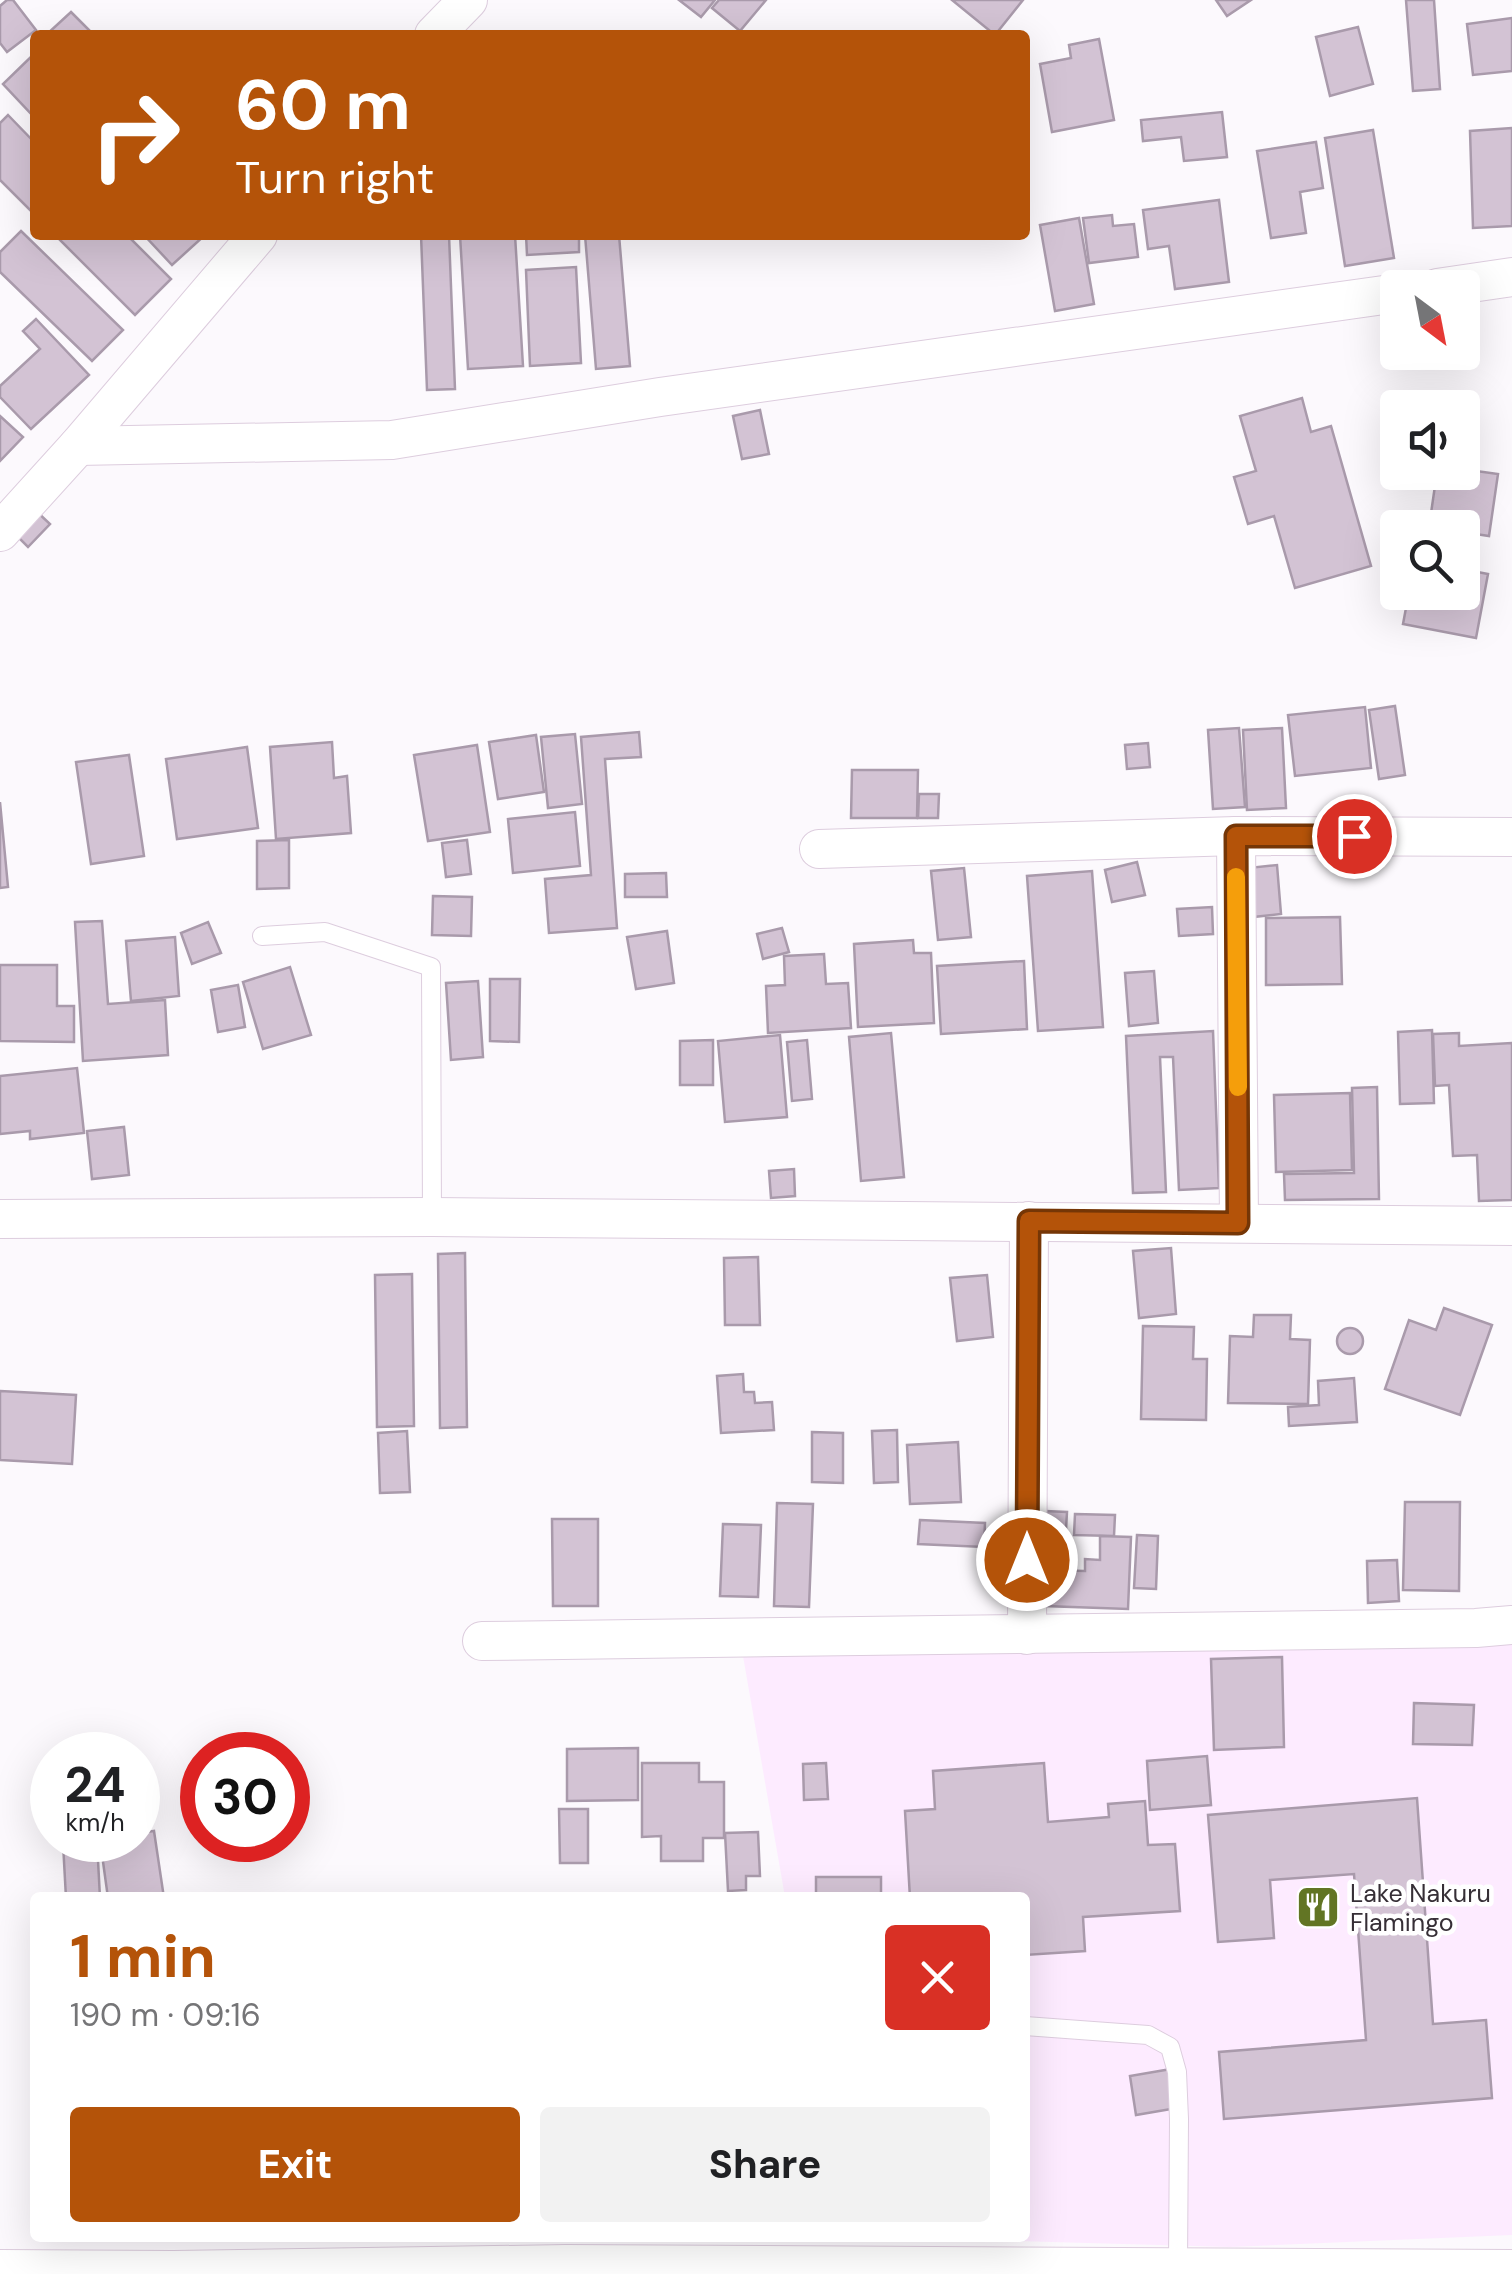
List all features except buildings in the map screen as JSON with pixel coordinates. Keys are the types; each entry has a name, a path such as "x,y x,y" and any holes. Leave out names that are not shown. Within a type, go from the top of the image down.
{"street":[{"path":"439,30 468,0"},
{"path":"0,532 254,240"},
{"path":"1480,282 1512,277"},
{"path":"78,446 392,440 660,397 1380,296"},
{"path":"819,849 1236,836 1512,837"},
{"path":"1236,836 1238,1223"},
{"path":"0,1219 1512,1226"},
{"path":"1026,1634 1029,1221"},
{"path":"482,1641 1512,1625"},
{"path":"4,2264 565,2251 895,2270 1512,2269"}],"lane":[{"path":"262,936 325,932 431,966 432,1218"},
{"path":"1030,2026 1148,2035 1170,2048 1177,2072 1178,2267"}],"shaded area":[{"path":"1512,1634 1512,2235 1230,2247 1030,2241 1030,1892 784,1892 743,1656"}],"slow traffic":[{"path":"1236,877 1238,1087"}],"place":[{"name":"Lake Nakuru Flamingo","path":"1318,1907"}],"route":[{"path":"1027,1560 1029,1221 1238,1223 1236,836 1354,836"}]}
